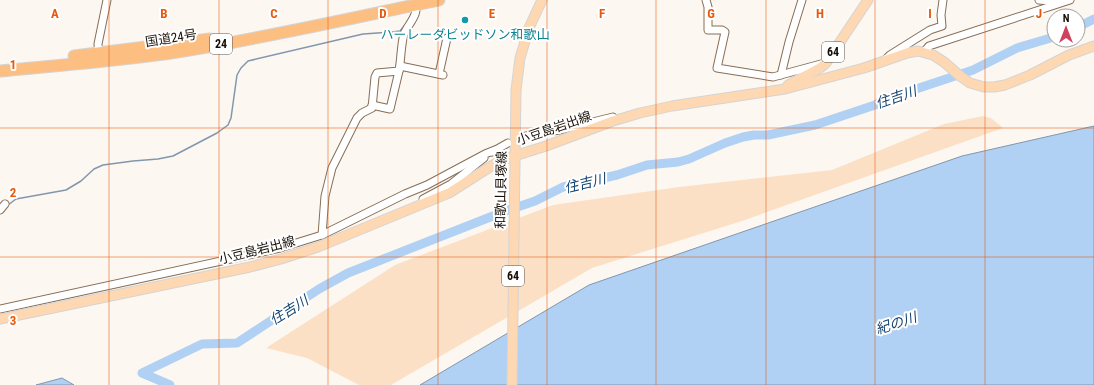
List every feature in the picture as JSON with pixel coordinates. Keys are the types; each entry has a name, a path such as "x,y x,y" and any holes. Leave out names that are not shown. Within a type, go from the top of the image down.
{"highway":[{"name":"国道24号","path":"0,71 218,38 323,18 404,0"},
{"name":"国道24号","path":"0,64 178,52 279,34 414,2 439,0"}],"main road":[{"name":"和歌山貝塚線","path":"512,385 516,90 522,50 529,28 542,0"},
{"name":"64","path":"784,90 791,83 820,68 826,63 868,0"},
{"path":"928,54 944,62 970,83 994,88 1030,75 1069,55 1094,46"},
{"name":"小豆島岩出線","path":"0,319 268,263 318,247 377,224 449,193 493,165 613,121 672,106 784,90 864,68 907,53 918,51 928,54"}],"street":[{"path":"99,57 98,44 107,0"},
{"path":"706,0 708,7 708,30 722,30 725,32 716,68 773,77 826,63"},
{"path":"781,75 802,0"},
{"path":"884,61 890,55 919,36 942,26 941,15 943,0"},
{"path":"1039,0 1061,3"},
{"path":"928,54 929,46 1070,0"},
{"path":"372,105 390,109 399,68 404,34 416,12 414,2"},
{"path":"322,235 325,196 332,168 357,118 362,113 372,108 375,77 378,73 399,68 441,75 447,38"},
{"path":"0,309 280,248 322,235 405,194 427,186 515,139 532,134 594,122 637,110 672,106"},
{"path":"377,224 394,212 427,198 451,184 495,150"}],"shaded area":[{"path":"983,116 991,118 1003,128 742,221 592,268 391,385 359,385 307,358 266,348 395,265 553,205 679,187 832,170 944,124"}],"water":[{"name":"紀の川","path":"1094,126 1094,385 420,385 589,285 962,156"},
{"path":"62,378 74,385 36,385"}],"waterway":[{"name":"住吉川","path":"1086,23 1094,19"},
{"path":"8,205 16,199 66,190 81,181 94,169 103,165 173,156 217,133 228,125 231,118 237,75 248,61 363,34 400,31 405,25"},
{"name":"住吉川","path":"170,385 142,373 202,344 237,343 319,289 348,273 503,212 535,201 563,187 617,175 647,165 678,162 689,159 725,143 743,137 768,135 815,125 875,105 886,99 973,70 1017,48 1046,39"}],"place":[{"name":"ハーレーダビッドソン和歌山","path":"465,20"}]}
